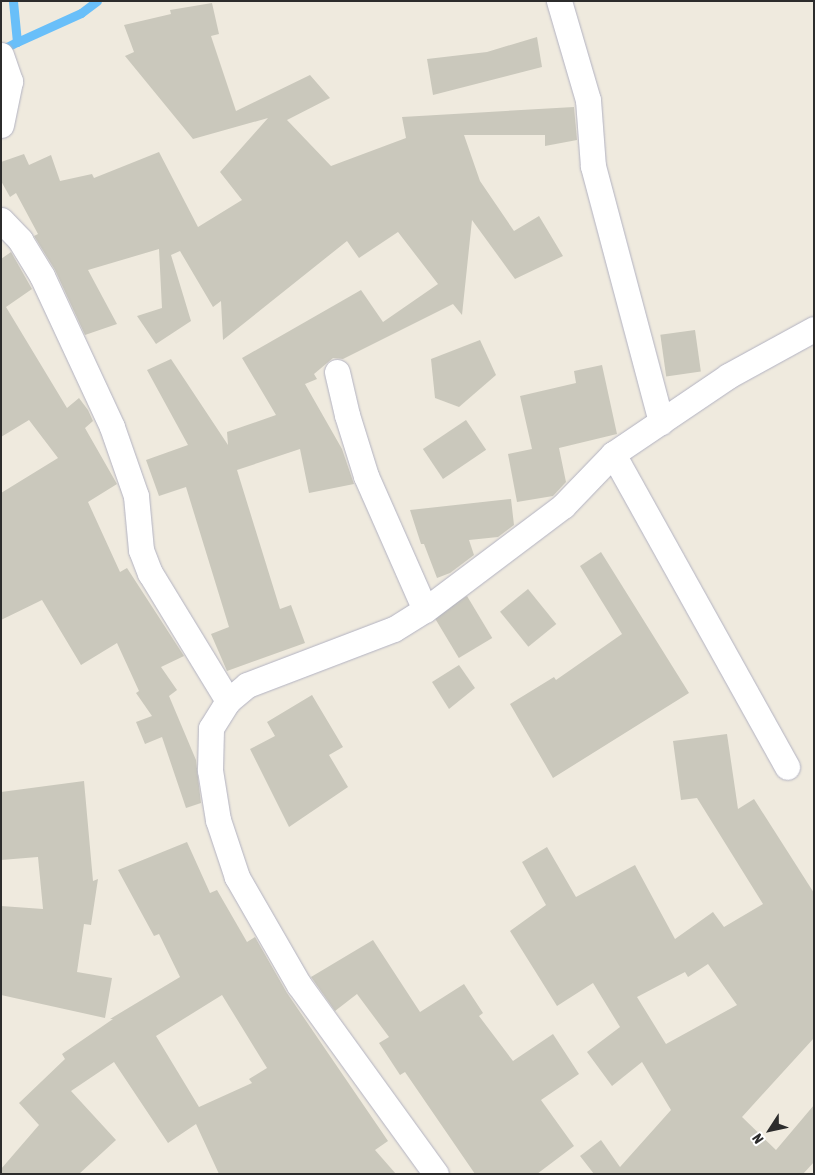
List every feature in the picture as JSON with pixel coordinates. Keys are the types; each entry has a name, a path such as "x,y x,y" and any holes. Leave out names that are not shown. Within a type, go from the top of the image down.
{"street":[{"path":"558,1 588,100 593,166 661,422"},
{"path":"1,55 10,81 1,124"},
{"path":"1,220 20,240 42,276 112,427 136,496 141,550 150,573 228,701"},
{"path":"436,1174 299,985 237,877 218,820 210,770 211,728 228,701 247,685 394,629 425,610 563,506 613,454 728,376 814,329"},
{"path":"337,372 347,415 366,476 425,610"},
{"path":"613,454 787,767"}],"building":[{"path":"212,3 219,34 211,36 236,111 310,75 330,98 287,120 331,166 406,138 402,117 574,107 577,140 545,146 545,135 464,135 480,181 514,231 539,216 563,256 515,279 472,220 462,315 453,304 343,359 333,358 314,374 317,379 305,384 342,449 354,484 309,493 300,449 237,470 280,609 291,605 305,643 227,671 211,634 229,627 186,487 159,496 146,460 188,445 147,370 171,359 228,445 227,432 276,415 242,358 361,290 383,322 438,284 398,232 359,258 347,241 223,340 221,301 213,307 180,251 171,255 191,321 156,344 137,316 162,308 159,249 88,270 117,324 85,335 55,270 34,236 38,234 16,193 10,197 1,181 1,162 24,154 29,165 51,155 60,181 92,174 94,178 159,152 198,227 242,200 220,172 268,118 193,139 125,56 134,52 124,25 171,14 170,10"},
{"path":"537,37 542,67 433,95 427,59 487,52"},
{"path":"11,252 32,289 6,307 67,408 79,398 88,410 93,421 85,428 117,484 88,502 120,572 127,568 184,656 161,667 177,690 169,696 196,760 201,803 186,808 162,737 145,744 136,722 152,716 136,693 139,691 117,643 81,665 42,600 1,620 1,493 58,458 29,420 1,437 1,259"},
{"path":"695,330 701,372 666,376 660,335"},
{"path":"480,340 496,375 459,407 435,398 431,359"},
{"path":"602,365 617,434 559,448 566,482 553,496 517,502 508,454 532,449 520,396 576,383 574,371"},
{"path":"466,420 486,450 443,479 423,449"},
{"path":"511,499 514,525 498,537 469,540 474,555 450,573 437,578 424,544 421,544 410,510"},
{"path":"601,552 689,693 553,778 510,704 554,677 556,680 622,634 580,566"},
{"path":"528,589 556,624 528,647 500,612"},
{"path":"467,596 492,638 459,658 434,616"},
{"path":"459,665 475,688 449,709 432,682"},
{"path":"312,695 343,747 329,755 348,787 289,827 250,749 275,736 267,722"},
{"path":"727,734 738,809 754,799 814,893 814,1038 742,1117 776,1150 814,1105 814,1162 803,1174 594,1174 580,1156 601,1140 620,1167 671,1110 642,1062 612,1086 587,1052 620,1027 593,983 557,1006 510,931 546,905 522,862 547,847 576,897 635,865 675,939 713,912 724,927 763,904 697,798 681,800 673,741","holes":["708,964 737,1005 666,1044 637,997 685,972 688,977"]},
{"path":"84,781 93,881 98,879 91,925 84,924 77,972 112,978 105,1018 1,995 1,906 43,909 38,857 1,860 1,792"},
{"path":"187,842 210,893 217,890 247,942 255,937 287,993 388,1141 375,1150 396,1174 219,1174 196,1124 168,1143 114,1062 71,1091 116,1140 79,1174 1,1174 1,1169 39,1125 19,1103 65,1059 62,1054 113,1019 110,1019 180,977 159,934 154,936 118,870","holes":["222,995 267,1068 249,1079 252,1083 199,1107 156,1036"]},
{"path":"373,940 420,1012 464,984 483,1013 479,1016 513,1061 553,1034 579,1074 541,1100 574,1146 537,1174 475,1174 405,1072 400,1075 379,1043 389,1037 357,994 335,1011 311,977"}],"waterway":[{"path":"1,50 17,42 13,1"},
{"path":"17,42 81,13 97,1"}]}
